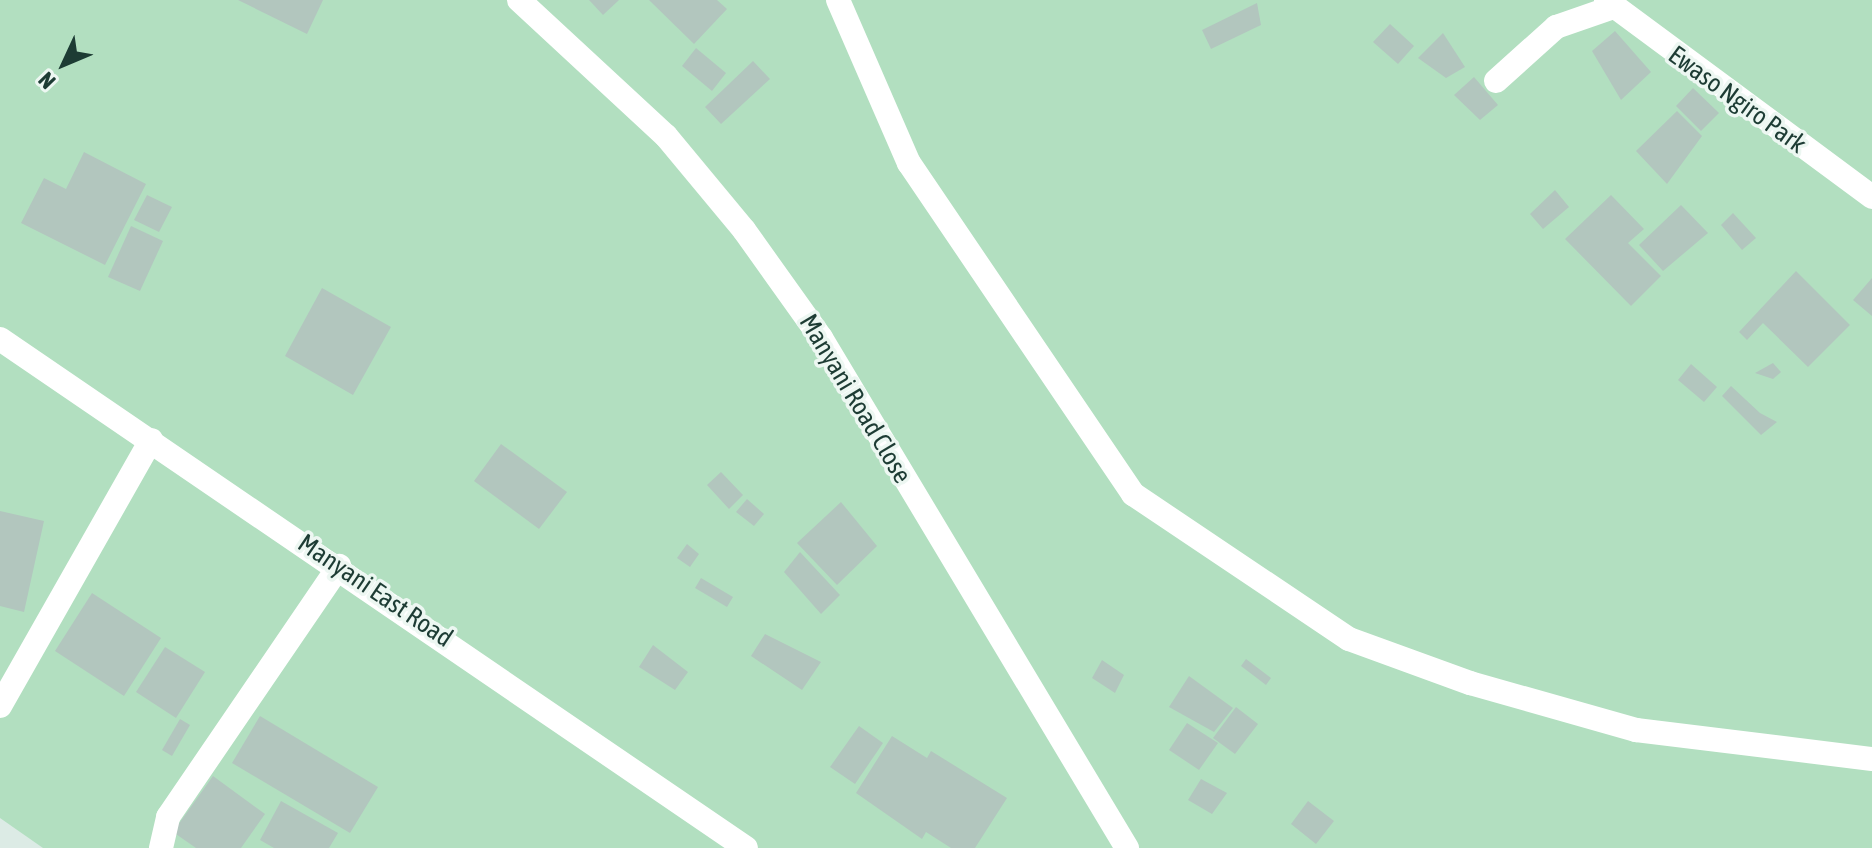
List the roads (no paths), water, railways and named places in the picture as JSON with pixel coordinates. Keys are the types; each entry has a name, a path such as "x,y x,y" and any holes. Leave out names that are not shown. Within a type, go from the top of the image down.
{"street":[{"name":"Manyani Road Close","path":"519,0 666,136 744,230 821,338 1127,848"},
{"path":"838,0 909,163 1133,494 1349,639 1456,678 1636,730 1872,759"},
{"path":"1496,81 1556,27 1608,4"},
{"name":"Ewaso Ngiro Park","path":"1608,4 1872,197"},
{"name":"Manyani East Road","path":"0,339 339,566 746,848"},
{"path":"0,706 151,440"},
{"path":"161,848 168,817 339,566"}]}
